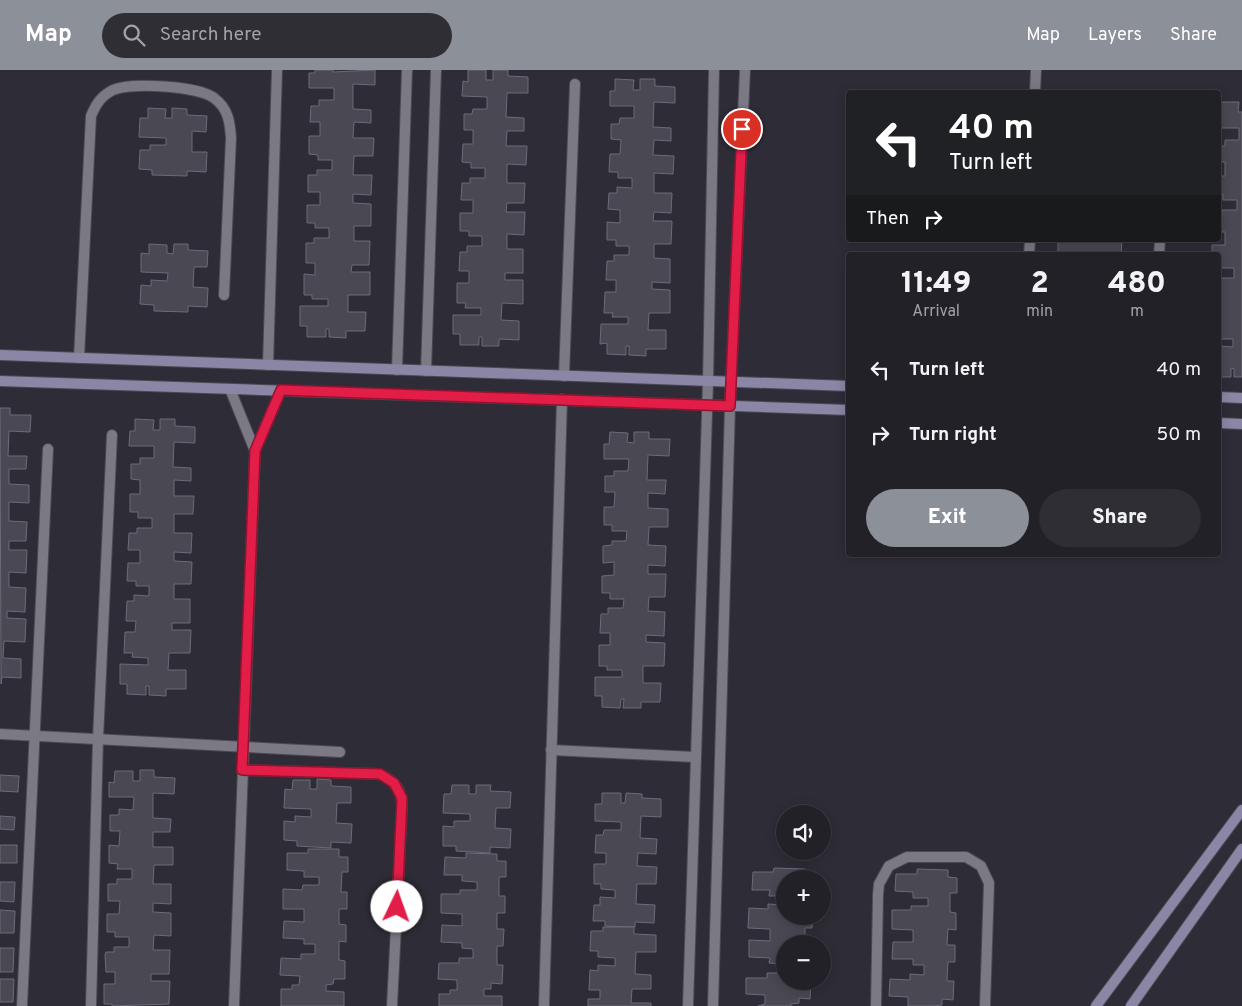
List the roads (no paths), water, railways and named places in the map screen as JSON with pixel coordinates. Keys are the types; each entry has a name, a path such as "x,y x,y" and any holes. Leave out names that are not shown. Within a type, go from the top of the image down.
{"street":[{"path":"268,365 277,70"},
{"path":"397,370 407,70"},
{"path":"426,371 436,70"},
{"path":"688,1006 708,382 714,70"},
{"path":"712,1006 730,406 745,70"},
{"path":"1035,90 1036,70"},
{"path":"564,376 575,84"},
{"path":"78,358 91,116 96,104 104,95 115,89 127,86 200,90 214,97 224,108 230,123 231,138 224,295"},
{"path":"0,355 846,386"},
{"path":"0,381 846,410"},
{"path":"230,389 255,451"},
{"path":"234,1006 255,451 281,390"},
{"path":"1221,397 1242,398"},
{"path":"544,1006 562,399"},
{"path":"1221,423 1242,424"},
{"path":"91,1006 98,740 112,435"},
{"path":"22,1006 48,449"},
{"path":"0,734 340,752"},
{"path":"551,750 695,757"},
{"path":"242,770 380,774 394,783 399,790 402,807 392,1006"},
{"path":"1096,1006 1242,810"},
{"path":"1131,1006 1242,850"},
{"path":"876,1006 878,884 889,866 907,857 918,856 966,857 981,866 986,874 989,883 985,1006"}]}
